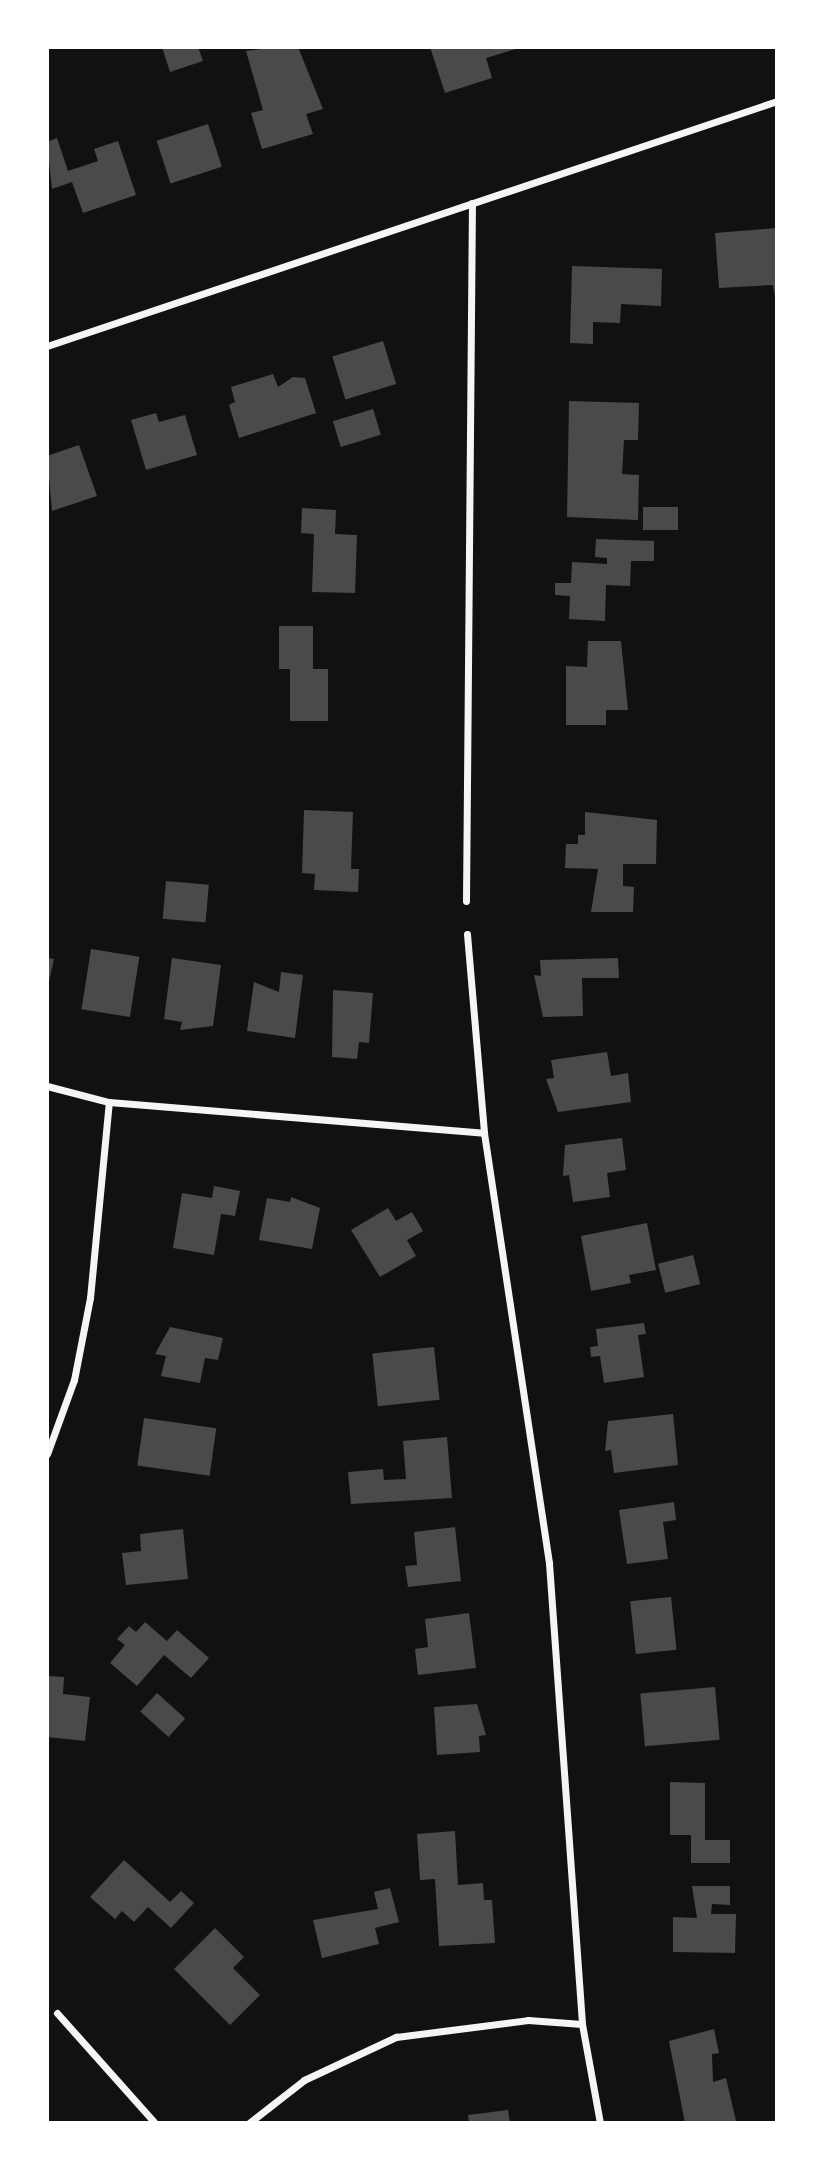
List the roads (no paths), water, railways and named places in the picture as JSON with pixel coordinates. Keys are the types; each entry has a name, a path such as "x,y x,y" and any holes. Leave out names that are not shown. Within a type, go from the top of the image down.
{"street":[{"path":"47,346 777,101"},
{"path":"466,901 472,203"},
{"path":"467,934 484,1133 549,1563 582,2024 600,2123"},
{"path":"47,1086 109,1102 484,1133"},
{"path":"47,1454 74,1380 90,1298 109,1102"},
{"path":"57,2013 155,2123"},
{"path":"249,2123 304,2080 396,2037 528,2020 582,2024"}]}
